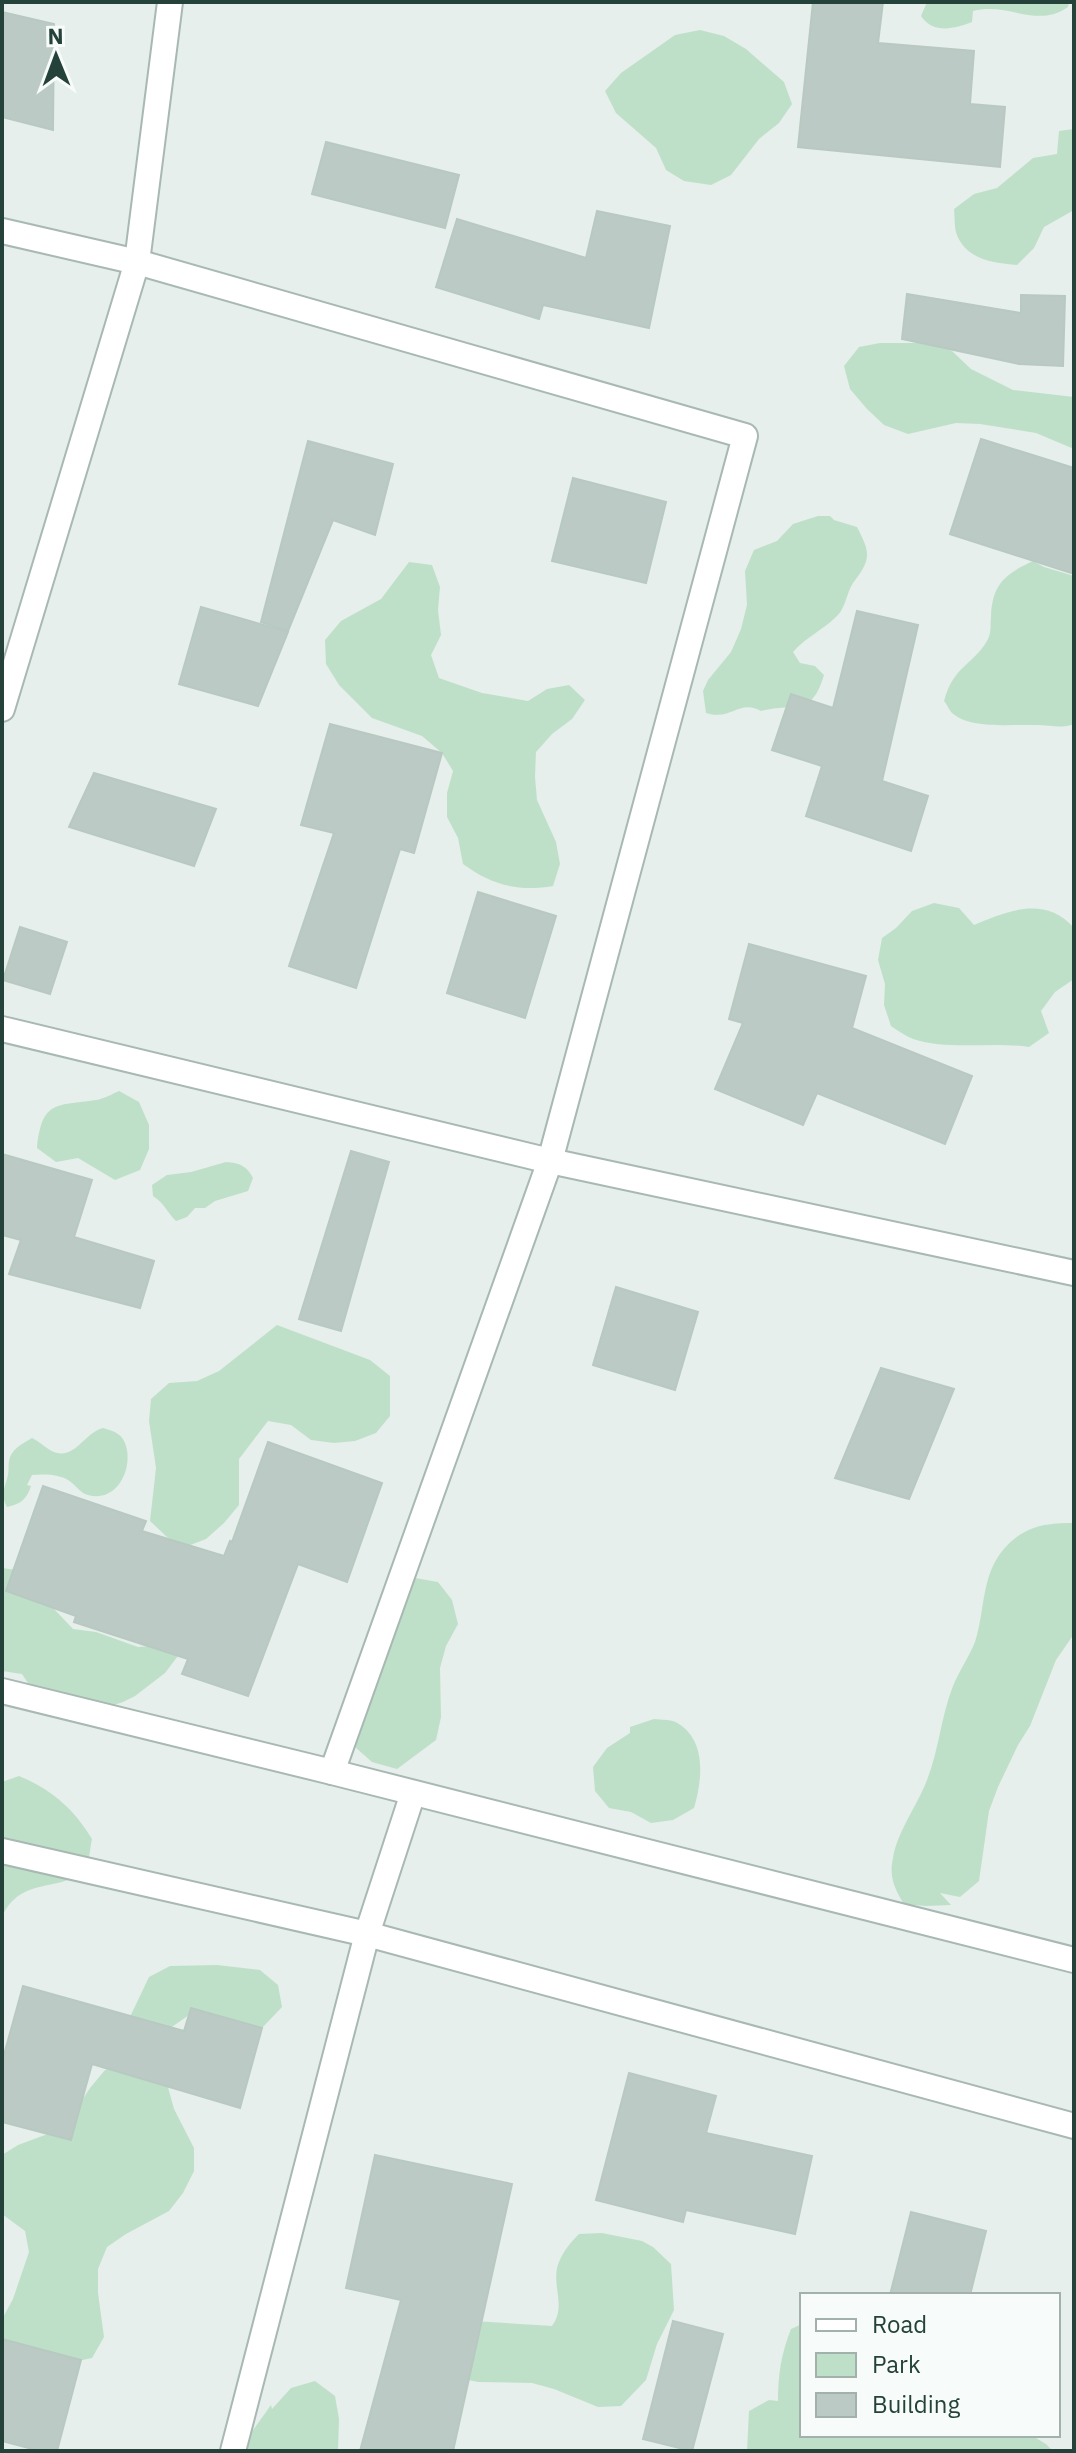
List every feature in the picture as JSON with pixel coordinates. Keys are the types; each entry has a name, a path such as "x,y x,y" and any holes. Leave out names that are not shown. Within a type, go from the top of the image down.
{"street":[{"path":"2,709 137,262 170,2"},
{"path":"2,231 137,262 745,436 550,1161 332,1772"},
{"path":"2,1029 550,1161 1074,1273"},
{"path":"2,1691 1074,1960"},
{"path":"233,2451 367,1934 413,1793"},
{"path":"2,1851 367,1934 1074,2126"}],"green space":[{"path":"927,2 1069,2 1068,7 1045,16 986,9 973,11 972,22 958,27 938,28 921,16"},
{"path":"700,30 724,36 746,49 784,82 792,104 779,123 759,139 731,175 711,185 684,181 666,170 656,148 616,113 605,91 621,73 675,35"},
{"path":"1074,129 1074,210 1044,227 1034,248 1017,265 982,259 967,250 956,232 954,209 974,194 997,188 1033,158 1057,154 1059,131"},
{"path":"880,343 930,343 952,351 971,369 1013,390 1074,397 1074,449 1036,433 980,424 956,423 908,434 884,425 850,389 844,366 859,347"},
{"path":"818,516 830,516 857,527 867,556 840,612 793,652 800,663 815,666 824,675 814,698 801,706 761,711 746,707 723,714 706,713 703,691 731,652 741,629 747,605 745,571 754,550 777,541 793,524"},
{"path":"1033,561 1074,576 1074,724 1060,727 992,725 959,718 944,701 948,689 987,641 997,588 1008,576"},
{"path":"409,562 432,565 440,587 438,610 441,635 431,655 439,678 482,693 528,701 547,689 569,685 585,700 572,719 552,734 536,752 537,800 556,842 560,864 553,886 529,888 506,885 484,877 463,864 458,838 447,817 447,793 453,771 442,753 422,736 372,718 339,685 326,664 325,640 341,621 381,599"},
{"path":"934,903 959,908 974,925 1012,911 1038,909 1063,918 1074,928 1074,979 1055,992 1041,1011 1049,1033 1029,1047 956,1045 913,1039 891,1026 884,1005 885,984 878,960 882,938 912,911"},
{"path":"119,1091 139,1102 149,1125 149,1149 140,1170 115,1180 78,1158 56,1162 37,1148 43,1121 53,1108 99,1099"},
{"path":"226,1162 246,1168 253,1178 248,1191 215,1201 205,1208 195,1208 187,1217 176,1221 153,1196 152,1185 167,1175"},
{"path":"277,1325 370,1360 390,1376 390,1416 376,1433 355,1441 334,1443 311,1440 291,1425 268,1421 239,1459 239,1505 206,1539 185,1547 167,1537 150,1521 156,1468 149,1421 151,1399 169,1383 197,1381 219,1371"},
{"path":"103,1428 123,1439 128,1455 125,1474 115,1489 98,1496 88,1495 64,1478 32,1475 25,1498 7,1507 4,1491 10,1457 18,1447 32,1438 54,1452 68,1452"},
{"path":"1074,1523 1074,1634 1056,1660 1030,1726 998,1787 989,1811 979,1881 960,1897 940,1893 951,1905 904,1904 892,1876 895,1848 927,1780 949,1697 975,1642 991,1571 1010,1542 1026,1531 1044,1525"},
{"path":"2,1568 17,1570 73,1629 96,1632 138,1647 187,1644 165,1673 123,1702 111,1706 36,1695 22,1674 2,1671"},
{"path":"415,1578 438,1582 452,1600 458,1624 446,1646 440,1668 441,1717 436,1740 397,1769 372,1762 355,1747 348,1724 354,1701 392,1644 402,1597"},
{"path":"654,1719 674,1721 688,1732 698,1751 700,1774 694,1808 673,1820 651,1823 631,1812 609,1808 595,1791 593,1767 607,1748 630,1733 630,1727"},
{"path":"19,1776 61,1801 78,1818 92,1839 87,1862 78,1874 21,1894 2,1917 2,1782"},
{"path":"217,1965 260,1970 278,1985 282,2007 262,2028 215,2017 189,2015 169,2029 164,2073 174,2109 194,2148 194,2171 169,2211 107,2247 98,2269 104,2337 92,2358 59,2365 4,2344 2,2319 13,2299 29,2252 25,2231 2,2214 2,2155 18,2145 64,2128 105,2070 126,2065 129,2019 149,1977 170,1966"},
{"path":"602,2233 642,2241 671,2264 674,2310 657,2344 646,2380 621,2406 598,2407 532,2383 478,2382 449,2376 458,2320 552,2326 559,2305 556,2276 560,2258 579,2234"},
{"path":"800,2325 800,2437 1034,2437 1053,2451 747,2451 749,2411 769,2400 778,2401 779,2373 791,2329"},
{"path":"315,2381 335,2396 339,2419 338,2451 240,2451 271,2405 272,2409 291,2388"}],"building":[{"path":"813,2 883,2 878,43 974,51 970,104 1005,107 1000,167 798,147"},
{"path":"2,12 54,24 53,130 2,117"},
{"path":"326,142 459,175 445,228 312,194"},
{"path":"597,211 670,226 649,328 543,305 539,319 436,287 457,219 586,258"},
{"path":"907,294 1021,313 1021,295 1065,296 1063,366 1019,364 902,339"},
{"path":"981,439 1074,468 1074,574 950,534"},
{"path":"308,441 393,464 375,535 333,520 288,631 261,622"},
{"path":"573,478 666,502 646,583 552,561"},
{"path":"201,607 288,632 258,706 179,684"},
{"path":"857,611 918,625 882,781 928,796 911,851 806,816 822,766 772,750 791,694 833,708"},
{"path":"330,724 442,753 414,853 400,849 356,988 289,966 334,833 301,825"},
{"path":"94,773 216,809 194,866 69,827"},
{"path":"478,892 556,916 525,1018 447,993"},
{"path":"20,927 67,942 50,994 3,980"},
{"path":"749,944 866,976 852,1028 972,1076 945,1144 817,1093 803,1125 715,1089 743,1023 729,1019"},
{"path":"351,1151 389,1162 341,1331 299,1319"},
{"path":"2,1154 92,1180 74,1237 154,1261 140,1308 9,1274 21,1240 2,1235"},
{"path":"616,1287 698,1312 675,1390 593,1365"},
{"path":"881,1368 954,1389 909,1499 835,1478"},
{"path":"268,1442 382,1483 347,1582 298,1564 248,1696 182,1674 188,1659 74,1622 76,1616 6,1591 43,1486 146,1521 142,1531 224,1556 232,1542"},
{"path":"23,1986 184,2031 191,2008 262,2028 240,2108 92,2064 71,2140 2,2122 2,2062"},
{"path":"629,2073 716,2096 706,2133 812,2156 795,2234 686,2210 683,2222 596,2200"},
{"path":"375,2155 512,2184 453,2451 360,2451 401,2300 346,2288"},
{"path":"911,2212 986,2231 970,2293 891,2293"},
{"path":"673,2321 723,2334 692,2451 643,2439"},
{"path":"2,2339 81,2360 57,2451 40,2451 2,2441"}]}
